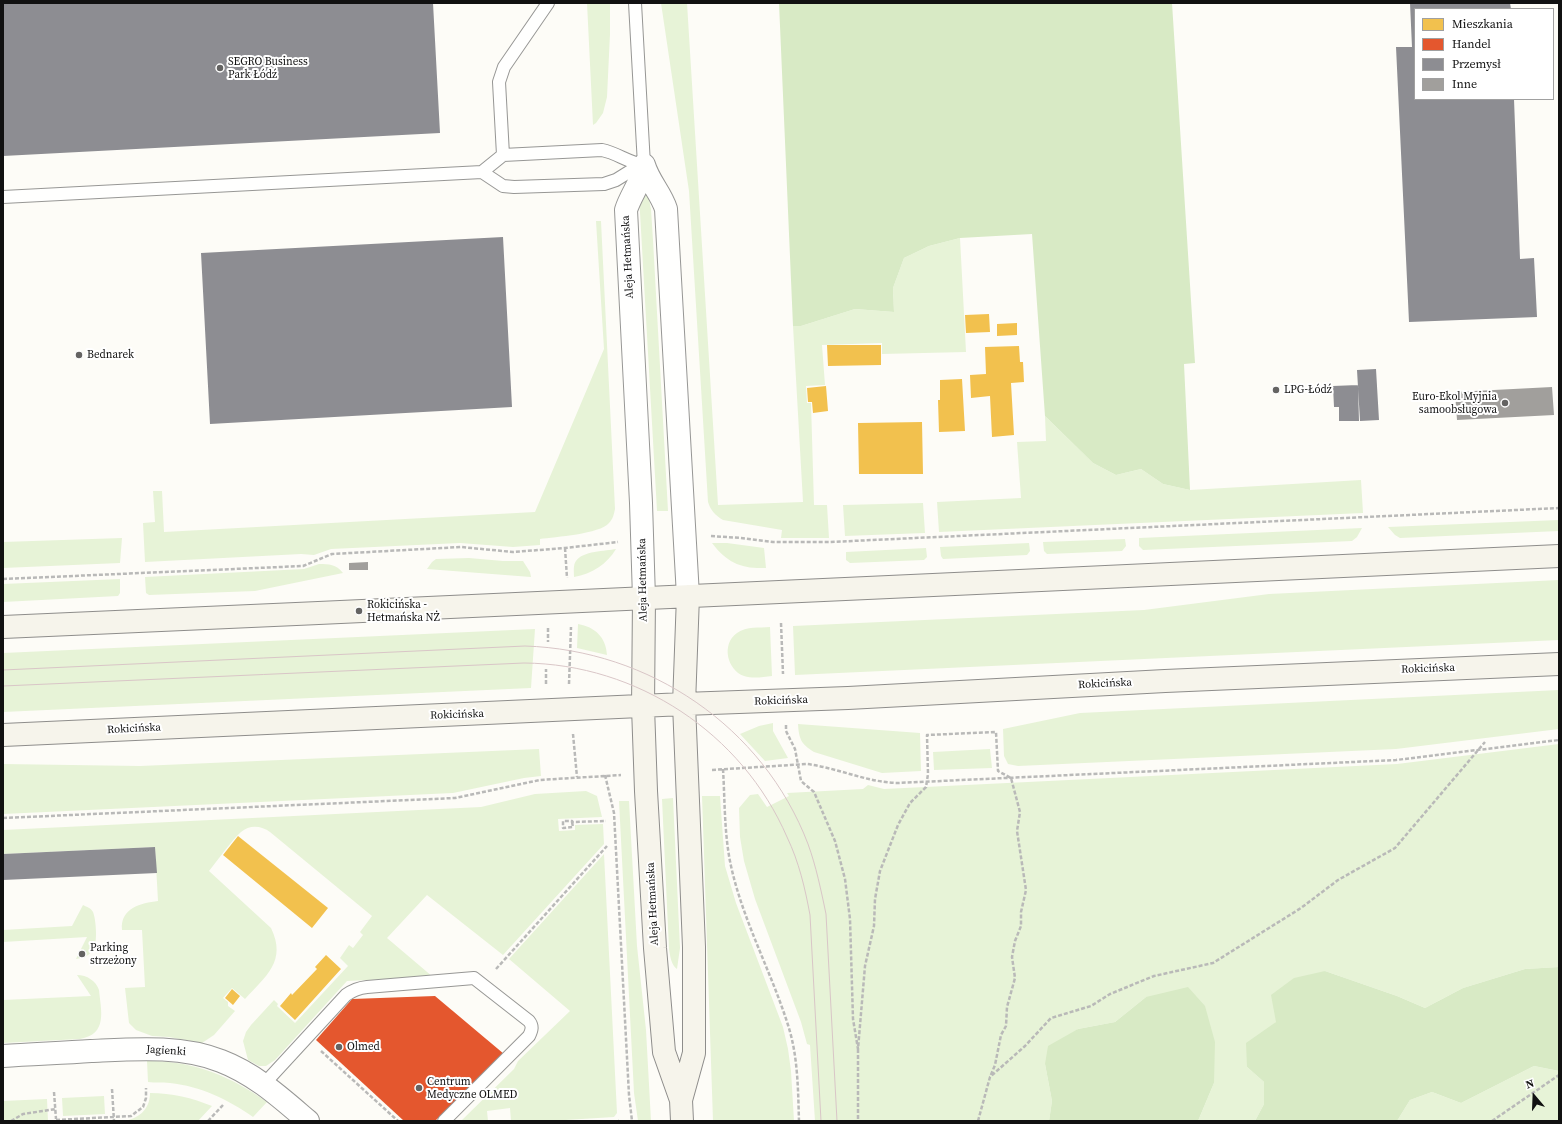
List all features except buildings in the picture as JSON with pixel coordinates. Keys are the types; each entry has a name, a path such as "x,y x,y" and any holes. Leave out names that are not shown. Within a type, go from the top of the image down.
{"main road":[{"path":"3,627 1369,566 1559,556"},
{"name":"Aleja Hetmańska","path":"681,1111 694,1054 694,947 684,704 688,596"},
{"name":"Aleja Hetmańska","path":"644,598 643,707 655,948 664,1052 681,1111"},
{"name":"Rokicińska","path":"3,735 848,698 1172,680 1559,664"}],"street":[{"name":"Aleja Hetmańska","path":"644,165 650,181 663,198 666,209 688,596"},
{"name":"Aleja Hetmańska","path":"644,165 640,183 629,200 626,210 641,503 644,598"},
{"name":"Jagienki","path":"3,1056 116,1050 169,1050 197,1054 221,1061 240,1069 264,1084 308,1121"}],"lane":[{"path":"503,155 499,82 504,67 548,3"},
{"path":"635,3 644,165"},
{"path":"3,197 482,172 503,155 602,150 614,153 631,163 644,165"},
{"path":"482,172 503,186 582,185 604,184 616,180 632,170 644,165"},
{"path":"264,1084 346,996 358,988 474,978 529,1020 532,1025 532,1031 529,1036 444,1121"}],"path":[{"path":"704,536 725,536 773,542 830,542 1559,508"},
{"path":"3,579 303,566 332,554 461,548 513,552 623,541"},
{"path":"565,548 567,579"},
{"path":"781,624 784,679"},
{"path":"568,688 571,625"},
{"path":"548,626 548,642"},
{"path":"545,690 546,669"},
{"path":"785,721 786,731 795,749 801,782 814,792 836,841 845,879 850,919 853,1019 858,1049"},
{"path":"858,1121 858,1049 865,966 874,926 880,871 898,825 910,803 926,787 927,735 996,732 998,771 1011,778 1020,812 1017,831 1026,890 1021,912 1021,926 1015,941 1012,957 1015,978 1007,1007 1006,1026 1001,1035 995,1065 978,1121"},
{"path":"708,770 807,764 821,766 881,783 926,782 1396,760 1559,740"},
{"path":"990,1078 1025,1046 1051,1018 1091,1006 1110,994 1154,976 1213,963 1301,908 1338,880 1395,848 1485,742"},
{"path":"574,745 577,777"},
{"path":"723,769 727,840 731,866 741,902 788,1025 797,1072 799,1121"},
{"path":"3,818 454,798 525,782 623,774"},
{"path":"605,775 614,813 629,1095 632,1121"},
{"path":"572,822 573,827 563,828 563,821 606,821"},
{"path":"506,958 608,846"},
{"path":"307,1038 398,1121"},
{"path":"1492,1121 1559,1075"},
{"path":"54,1092 56,1120 114,1119 131,1116 139,1111 145,1103 146,1088"},
{"path":"112,1089 114,1119"},
{"path":"208,1121 223,1105"},
{"path":"11,1121 23,1114 56,1109"}],"green space":[{"path":"587,3 610,3 607,97 603,113 593,125"},
{"path":"661,3 687,3 718,505 803,502 793,326 801,326 855,309 894,312 893,288 904,258 929,246 960,238 966,352 882,354 882,343 822,345 825,385 806,386 807,403 811,403 814,505 827,505 829,538 781,538 782,530 723,520 710,508 708,502 689,191"},
{"path":"779,3 1172,3 1195,363 1184,364 1190,490 1163,484 1141,469 1116,475 1093,463 1045,416 1032,234 960,238 929,246 904,258 893,288 894,312 855,309 801,326 793,326"},
{"path":"647,190 651,209 668,511 657,511 639,195"},
{"path":"596,221 601,221 615,509 611,520 604,527 577,534 540,539 540,545 513,547 460,543 331,549 314,555 301,554 145,562 143,523 155,522 153,491 162,491 164,532 535,512 604,349"},
{"path":"1045,416 1093,463 1116,475 1141,469 1163,484 1190,490 1361,480 1363,513 939,532 937,502 1021,498 1017,442 1046,441"},
{"path":"923,503 925,533 845,536 843,505"},
{"path":"1559,520 1559,531 1400,538 1388,527"},
{"path":"1362,528 1357,537 1352,541 1143,550 1139,546 1139,538"},
{"path":"122,538 120,563 3,568 3,542"},
{"path":"1125,539 1126,546 1122,551 1047,554 1044,551 1043,542"},
{"path":"712,543 727,543 764,548 766,568 742,566 729,560"},
{"path":"1029,543 1030,551 1027,555 943,559 941,556 940,547"},
{"path":"926,548 927,557 924,560 850,563 846,560 846,552"},
{"path":"616,549 604,564 598,568 581,576 574,577 574,564 583,555"},
{"path":"469,558 523,561 530,572 531,577 427,569 436,559"},
{"path":"319,564 332,565 343,573 255,591 149,595 146,593 145,577 304,569"},
{"path":"120,579 120,593 118,596 3,602 3,584"},
{"path":"1559,580 1559,640 795,675 793,626 1144,610 1269,594"},
{"path":"578,624 594,630 602,638 607,655 577,648"},
{"path":"770,627 772,676 758,678 744,676 738,673 730,663 728,656 729,644 732,638 737,633 745,629"},
{"path":"535,629 531,688 3,712 3,653"},
{"path":"1559,690 1559,729 1396,749 1018,766 1008,764 1004,756 1003,729 1080,713"},
{"path":"773,723 773,731 788,758 765,761 740,734 759,726"},
{"path":"798,724 920,733 921,771 882,773 814,752 803,744 799,734"},
{"path":"1559,744 1559,967 1525,969 1463,988 1425,1008 1397,996 1325,971 1276,1022 1247,1067 1264,1082 1264,1104 1255,1121 1198,1121 1214,1083 1146,997 1115,1022 1078,1029 1045,1064 1052,1101 1049,1121 815,1121 810,1045 807,1044 801,1022 755,899 744,861 740,837 739,808 750,795 758,794 767,807 789,796 787,793 863,789 868,785 884,789 1397,764"},
{"path":"539,749 541,776 524,778 453,793 3,814 3,764 140,766"},
{"path":"990,749 992,768 934,770 933,752"},
{"path":"586,791 597,796 602,817 558,819 559,831 575,830 575,825 603,824 604,844 503,955 427,895 387,938 433,977 347,981 275,1060 266,1066 259,1066 248,1060 243,1041 246,1032 274,1000 278,1004 277,1006 295,1023 348,966 340,958 349,945 353,948 363,935 360,932 372,916 270,832 263,828 256,827 245,829 233,840 209,871 271,928 277,950 272,967 267,975 245,999 232,988 223,998 228,1002 228,1006 235,1011 214,1035 202,1043 169,1037 152,1036 136,1030 129,1023 125,988 145,987 142,930 122,930 122,923 124,916 133,908 145,903 158,901 155,847 3,854 3,830 481,807 535,794"},
{"path":"702,796 720,796 725,866 736,903 783,1027 791,1071 794,1121 713,1121"},
{"path":"673,798 680,948 677,969 670,957 669,949 662,799"},
{"path":"619,801 629,801 637,946 646,1030 651,1121 638,1121 634,1093"},
{"path":"604,854 617,1113 614,1117 549,1121 511,1121 510,1108 487,1111 488,1121 461,1121 514,1069 518,1061 570,1011 509,959"},
{"path":"83,905 93,912 96,931 95,947 90,954 86,956 76,959 87,937 3,942 3,930 72,926"},
{"path":"1559,967 1559,1071 1534,1066 1461,1103 1432,1092 1410,1100 1397,1121 1255,1121 1264,1104 1264,1082 1247,1067 1246,1043 1276,1022 1271,995 1294,978 1325,971 1397,996 1425,1008 1463,988 1525,969"},
{"path":"77,975 91,979 99,990 101,1020 99,1027 95,1032 80,1039 3,1043 3,1000 91,996"},
{"path":"1188,987 1205,1006 1215,1042 1214,1083 1198,1121 1049,1121 1052,1101 1045,1064 1048,1046 1078,1029 1115,1022 1146,997"},
{"path":"147,1061 179,1063 210,1071 239,1084 267,1102 253,1117 214,1095 192,1087 148,1082"},
{"path":"1534,1066 1559,1071 1559,1121 1397,1121 1410,1100 1432,1092 1461,1103"},
{"path":"150,1093 182,1096 212,1106 198,1121 123,1121 134,1118 142,1113 148,1104"},
{"path":"104,1096 105,1114 63,1116 62,1098"},
{"path":"47,1099 48,1121 3,1121 3,1101"}],"tram line":[{"path":"3,670 525,646 571,651 615,662 657,679 696,702 731,731 762,764 788,802 808,844 816,869 826,914 837,1121"},
{"path":"3,686 524,663 566,666 606,676 645,691 681,711 714,737 743,766 767,800 791,846 801,875 810,915 821,1121"}],"place":[{"name":"SEGRO Business Park Łódź","path":"220,68"},
{"name":"Bednarek","path":"79,355"},
{"name":"LPG-Łódź","path":"1276,390"},
{"name":"Euro-Ekol Myjnia samoobsługowa","path":"1505,403"},
{"name":"Rokicińska - Hetmańska NŻ","path":"359,611"},
{"name":"Parking strzeżony","path":"82,954"},
{"name":"Olmed","path":"339,1047"},
{"name":"Centrum Medyczne OLMED","path":"419,1088"}]}
